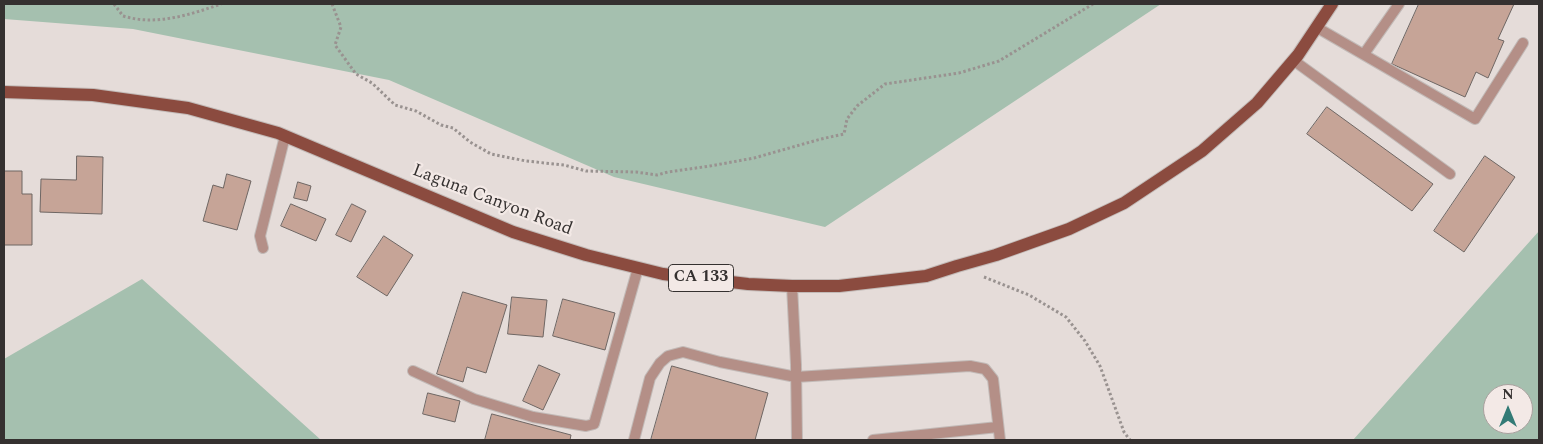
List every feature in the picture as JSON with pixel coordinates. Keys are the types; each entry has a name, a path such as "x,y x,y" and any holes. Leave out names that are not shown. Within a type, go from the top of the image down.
{"main road":[{"name":"Laguna Canyon Road","path":"4,92 93,95 188,108 285,136 513,232 586,255 663,274 748,284 839,286 926,276 1069,229 1124,203 1202,151 1257,103 1293,60 1332,4"}],"lane":[{"path":"1364,54 1399,4"},
{"path":"1316,27 1475,119 1523,43"},
{"path":"1293,60 1450,174"},
{"path":"262,248 260,236 285,136"},
{"path":"414,371 474,399 533,417 586,426 594,424 638,268"},
{"path":"792,286 797,440"},
{"path":"634,440 650,378 660,363 668,356 683,352 720,362 796,377 970,366 984,369 993,379 1000,440"},
{"path":"873,440 998,427"}],"path":[{"path":"114,4 123,16 134,20 163,20 221,4"},
{"path":"332,4 341,27 335,45 356,74 372,83 395,105 403,109 416,111 441,125 453,128 470,142 491,154 526,161 564,165 586,171 636,172 657,175 754,158 821,138 844,134 847,119 857,106 885,84 959,74 998,61 1093,4"},
{"path":"957,266 1029,295 1066,317 1085,341 1100,366 1124,432 1130,440"}],"green space":[{"path":"4,4 1161,4 825,227 614,177 389,80 133,29 4,19"},
{"path":"1539,231 1539,440 1353,440"},
{"path":"142,279 321,440 4,440 4,359"}],"building":[{"path":"1419,4 1514,4 1498,39 1504,41 1488,78 1476,72 1465,97 1392,64"},
{"path":"1327,107 1433,184 1412,211 1307,134"},
{"path":"77,156 103,157 102,214 40,212 41,179 76,180"},
{"path":"1485,156 1515,177 1464,252 1434,231"},
{"path":"4,171 22,171 22,194 32,194 32,245 4,245"},
{"path":"227,174 251,181 237,230 203,221 213,185 223,188"},
{"path":"298,182 311,186 307,201 294,198"},
{"path":"291,204 326,219 316,241 281,226"},
{"path":"352,204 366,211 351,242 336,235"},
{"path":"384,236 413,255 387,296 357,277"},
{"path":"463,292 507,305 486,373 467,367 463,382 437,374"},
{"path":"512,297 547,300 543,337 508,334"},
{"path":"563,299 615,313 605,350 553,336"},
{"path":"539,365 560,374 543,410 523,401"},
{"path":"672,366 768,393 755,440 651,440"},
{"path":"428,393 460,401 455,422 423,414"},
{"path":"492,414 571,435 570,440 485,440"}]}
